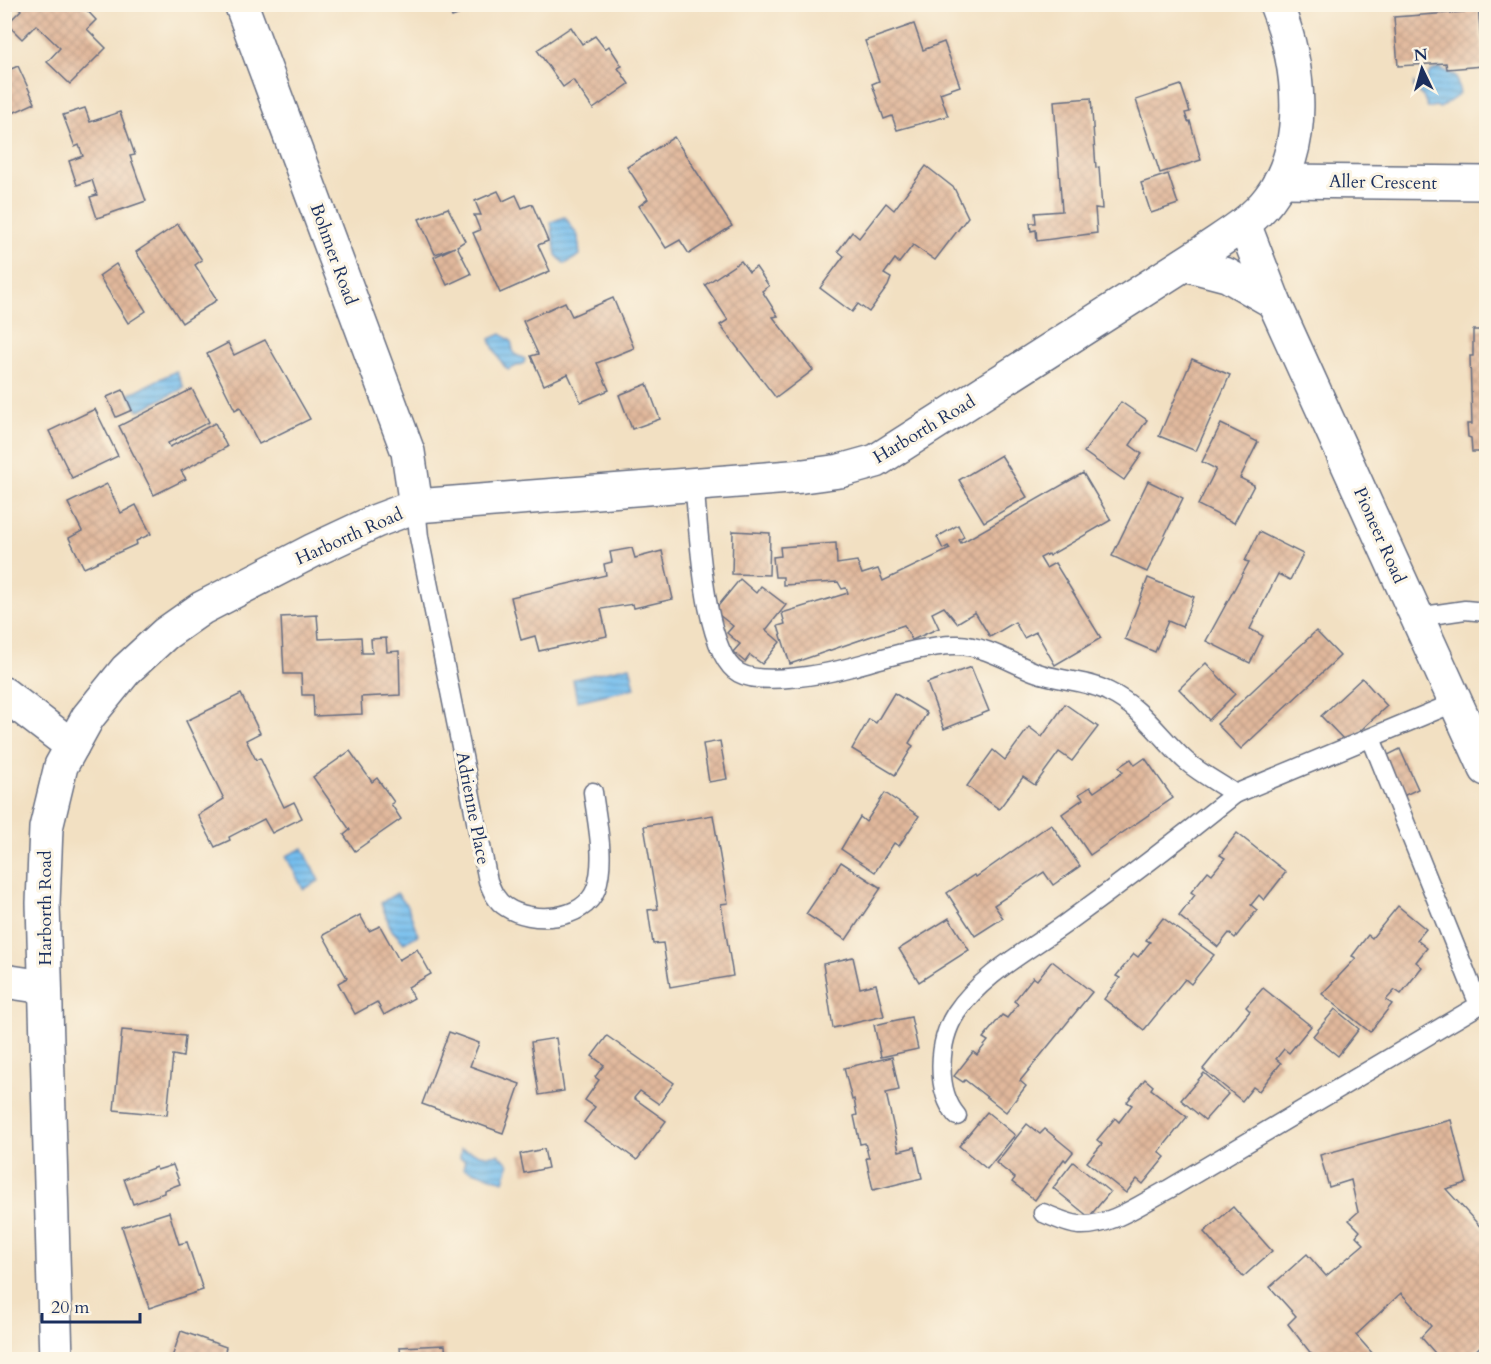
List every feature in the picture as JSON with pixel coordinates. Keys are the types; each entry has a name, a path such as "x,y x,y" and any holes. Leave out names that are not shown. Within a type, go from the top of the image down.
{"street":[{"name":"Bohmer Road","path":"241,4 408,452 416,506"},
{"name":"Harborth Road","path":"56,1359 44,987 43,903 46,828 61,766 88,717 126,670 165,633 202,608 376,520 416,506 803,476 840,471 876,461 1185,264 1244,224 1268,200 1280,181 1294,146 1296,92 1289,47 1276,4"},
{"name":"Aller Crescent","path":"1280,181 1486,183"},
{"name":"Pioneer Road","path":"1244,224 1274,302 1486,769"},
{"path":"1185,264 1227,275 1274,302"},
{"path":"4,694 72,746"},
{"path":"4,981 44,987"}],"lane":[{"path":"694,483 707,602 715,640 724,658 739,674 761,678 819,676 931,649 958,645 991,652 1037,673 1107,690 1135,706 1186,761 1235,794"},
{"name":"Adrienne Place","path":"416,506 419,537 488,881 493,894 506,907 527,916 548,917 580,909 595,892 602,862 593,792"},
{"path":"1417,617 1465,610 1486,612"},
{"path":"957,1116 949,1106 942,1086 942,1059 956,1014 980,986 1144,867 1235,794 1456,702"},
{"path":"1043,1213 1076,1225 1092,1224 1114,1217 1169,1189 1483,1003 1371,738"}],"water":[{"path":"1440,68 1456,77 1460,94 1440,108 1435,106 1428,108 1424,98 1414,88 1414,83 1416,86 1425,86 1429,74"},
{"path":"565,217 578,236 580,255 565,264 556,255 551,222"},
{"path":"501,334 511,341 514,354 525,359 524,363 508,370 506,368 490,339"},
{"path":"176,371 184,388 138,411 129,394"},
{"path":"630,666 635,688 577,701 573,679"},
{"path":"303,848 319,881 303,889 286,856"},
{"path":"397,893 408,907 418,935 404,943 391,929 381,903"},
{"path":"461,1149 487,1156 498,1154 509,1164 504,1181 463,1168 465,1160 460,1158"}],"building":[{"path":"16,4 81,4 96,20 87,29 106,48 70,84 47,62 60,48 36,25 22,39 7,24 21,10"},
{"path":"447,4 485,4 485,5 452,17"},
{"path":"1478,4 1483,66 1447,69 1446,63 1398,66 1394,17 1464,12 1464,5"},
{"path":"914,24 923,50 944,42 960,86 940,93 948,116 897,130 892,116 884,119 872,84 879,81 865,41"},
{"path":"571,27 582,44 595,36 605,49 609,46 622,66 618,68 629,84 593,109 573,80 563,87 537,50"},
{"path":"18,66 35,103 4,117 4,72"},
{"path":"1181,85 1190,112 1185,113 1188,122 1190,121 1201,160 1160,173 1136,100"},
{"path":"1091,98 1096,168 1099,167 1102,209 1095,208 1097,233 1037,241 1036,230 1031,231 1030,223 1036,223 1035,213 1062,211 1054,101"},
{"path":"85,108 90,122 120,112 135,155 130,156 146,201 97,218 90,197 97,195 92,180 77,185 69,161 83,156 79,145 75,147 63,115"},
{"path":"674,137 732,226 689,254 680,240 666,248 639,206 648,199 627,167"},
{"path":"926,166 954,188 968,217 935,260 913,245 899,263 895,259 884,274 891,278 888,286 869,312 858,304 852,312 820,288 844,256 838,251 852,232 859,238 886,203 894,210"},
{"path":"1168,174 1178,204 1151,213 1141,183"},
{"path":"498,191 503,201 516,195 522,208 532,204 548,241 538,245 550,271 500,293 473,233 480,230 474,215 481,215 475,201"},
{"path":"448,208 465,241 457,246 471,274 447,285 434,257 455,247 435,254 419,219"},
{"path":"178,224 202,260 195,265 217,300 182,323 136,252"},
{"path":"741,261 749,272 756,267 769,286 762,291 778,316 773,317 813,370 776,398 720,325 728,320 705,285"},
{"path":"116,264 146,311 128,323 99,276"},
{"path":"613,298 634,348 597,363 609,390 581,402 568,374 544,385 531,356 538,354 523,321 565,302 572,316"},
{"path":"1473,330 1486,330 1486,452 1472,452 1471,438 1468,437 1467,424 1472,424 1470,356 1473,356"},
{"path":"265,340 310,419 259,444 240,407 235,410 207,354 228,343 234,355"},
{"path":"1192,359 1230,375 1196,451 1159,436"},
{"path":"647,384 660,419 632,429 619,395"},
{"path":"192,389 209,422 168,443 170,447 215,423 227,447 181,471 186,479 154,495 119,426"},
{"path":"123,390 132,410 116,417 107,397"},
{"path":"1121,402 1147,420 1130,445 1142,454 1124,480 1084,452"},
{"path":"95,409 118,456 72,478 49,431"},
{"path":"1221,424 1258,442 1240,478 1254,485 1234,523 1198,505 1216,469 1202,462"},
{"path":"1001,455 1027,497 984,522 959,480"},
{"path":"1083,473 1111,520 1049,556 1048,554 1040,558 1046,568 1055,563 1101,638 1055,665 1036,632 1024,638 1015,622 990,637 975,612 957,623 944,607 932,613 939,628 912,640 904,625 790,664 778,626 785,624 782,613 848,593 846,588 842,589 838,582 783,585 783,577 775,577 773,557 781,556 780,547 836,543 837,564 857,561 862,574 878,569 883,581 950,549 948,546 943,549 937,537 958,525 964,537 959,540 961,543"},
{"path":"1148,481 1183,498 1147,572 1112,556"},
{"path":"107,484 121,513 136,505 151,534 136,541 137,544 84,568 69,538 82,531 68,503"},
{"path":"733,531 770,533 769,575 732,574"},
{"path":"1259,532 1303,554 1290,580 1278,574 1250,629 1263,636 1250,663 1206,641 1249,562 1245,561"},
{"path":"632,548 635,558 662,551 673,599 634,608 633,604 601,609 607,636 539,651 535,636 521,640 511,597 606,575 604,564 612,562 610,552"},
{"path":"1148,578 1194,597 1182,627 1168,621 1155,652 1125,639"},
{"path":"740,579 756,593 761,586 786,605 766,630 780,642 762,664 750,655 745,662 733,652 740,644 727,633 733,626 714,611"},
{"path":"317,615 319,639 361,637 362,653 372,653 371,639 386,638 387,652 399,651 400,695 361,697 362,714 314,716 313,695 302,695 301,674 284,674 281,617"},
{"path":"1316,631 1340,656 1241,749 1217,724"},
{"path":"1206,663 1235,694 1209,720 1179,689"},
{"path":"971,667 989,711 944,729 927,683"},
{"path":"1362,678 1387,706 1347,743 1321,716"},
{"path":"894,693 927,713 909,743 913,746 895,775 852,749 869,719 876,723"},
{"path":"241,694 260,733 246,740 256,760 260,758 284,807 294,802 302,818 272,833 264,819 215,847 198,815 224,799 186,721"},
{"path":"1065,704 1098,727 1072,761 1059,752 1035,785 1023,777 999,809 967,786 993,750 1005,760 1029,727 1042,737"},
{"path":"720,741 727,779 709,782 703,744"},
{"path":"1400,749 1418,789 1399,798 1382,758"},
{"path":"350,751 372,782 377,778 394,802 391,804 401,819 355,851 344,835 350,830 313,777"},
{"path":"1145,758 1173,798 1090,855 1062,814 1083,799 1079,794 1090,787 1094,792 1123,772 1119,767 1131,759 1135,765"},
{"path":"885,793 919,816 899,846 894,843 875,872 841,849 860,817 866,822"},
{"path":"713,815 728,903 721,904 733,976 670,987 663,943 653,944 648,910 658,909 644,826"},
{"path":"1051,824 1080,866 1053,885 1044,872 994,905 1003,918 975,936 947,893 974,875 976,877"},
{"path":"1237,833 1286,872 1264,900 1259,895 1251,905 1257,910 1235,938 1229,933 1218,947 1179,916 1195,895 1191,892 1208,871 1212,874 1225,858 1220,855"},
{"path":"841,862 881,888 846,940 806,914"},
{"path":"1398,906 1426,929 1417,940 1427,948 1416,962 1422,967 1401,994 1395,990 1386,1000 1392,1004 1370,1032 1322,994 1356,958 1352,956 1368,935 1372,938"},
{"path":"360,915 369,931 380,926 399,960 417,949 431,974 408,987 414,998 384,1015 377,1002 355,1014 338,983 347,978 323,935"},
{"path":"949,918 969,950 919,982 899,949"},
{"path":"1163,918 1214,955 1191,984 1185,979 1144,1030 1104,999 1120,978 1116,976 1134,954 1138,957 1150,942 1146,940"},
{"path":"853,957 860,988 876,984 884,1016 833,1028 823,964"},
{"path":"1052,961 1092,992 1020,1081 1026,1086 1006,1112 965,1080 963,1082 954,1076 973,1052 977,1055 988,1041 983,1038 1002,1015 1007,1018 1018,1004 1014,1001 1033,977 1037,980"},
{"path":"1263,988 1311,1026 1289,1053 1284,1049 1276,1059 1281,1063 1259,1091 1253,1087 1242,1101 1203,1069 1250,1011 1246,1007"},
{"path":"1335,1009 1359,1029 1338,1056 1313,1036"},
{"path":"911,1017 918,1049 881,1057 874,1025"},
{"path":"122,1030 185,1036 183,1057 173,1055 167,1115 114,1110"},
{"path":"449,1032 479,1043 470,1066 520,1084 503,1133 422,1104"},
{"path":"607,1036 674,1083 659,1104 640,1091 634,1098 666,1121 637,1160 584,1122 595,1107 585,1100 599,1080 595,1077 604,1065 592,1056"},
{"path":"556,1038 564,1091 539,1095 531,1042"},
{"path":"892,1057 899,1090 886,1093 899,1151 915,1147 922,1178 873,1190 866,1158 869,1158 865,1143 860,1144 854,1116 857,1115 854,1099 852,1100 844,1068"},
{"path":"1204,1073 1228,1094 1205,1120 1181,1100"},
{"path":"1145,1079 1153,1086 1151,1089 1187,1117 1159,1152 1165,1157 1143,1184 1137,1179 1126,1193 1087,1162 1102,1144 1097,1140 1115,1118 1119,1122 1132,1105 1127,1102"},
{"path":"987,1112 1015,1135 987,1169 959,1146"},
{"path":"1451,1120 1467,1183 1446,1189 1486,1233 1486,1341 1466,1360 1441,1360 1421,1337 1431,1326 1401,1293 1356,1335 1373,1354 1366,1360 1335,1360 1332,1356 1329,1360 1316,1360 1288,1324 1296,1316 1270,1287 1307,1254 1326,1276 1364,1244 1356,1236 1360,1231 1349,1220 1358,1212 1351,1180 1329,1187 1320,1155"},
{"path":"1027,1124 1040,1134 1045,1129 1073,1152 1066,1161 1064,1159 1035,1200 1012,1182 1015,1178 996,1163"},
{"path":"544,1149 548,1168 524,1173 520,1154"},
{"path":"1073,1162 1110,1192 1089,1217 1053,1188"},
{"path":"173,1165 180,1184 164,1190 164,1193 133,1204 124,1179 156,1167 157,1170"},
{"path":"1233,1207 1272,1251 1243,1277 1204,1232"},
{"path":"169,1212 179,1244 187,1242 203,1290 149,1308 122,1227"},
{"path":"181,1331 226,1347 223,1360 171,1360"},
{"path":"445,1345 446,1360 401,1360 400,1347"}]}
